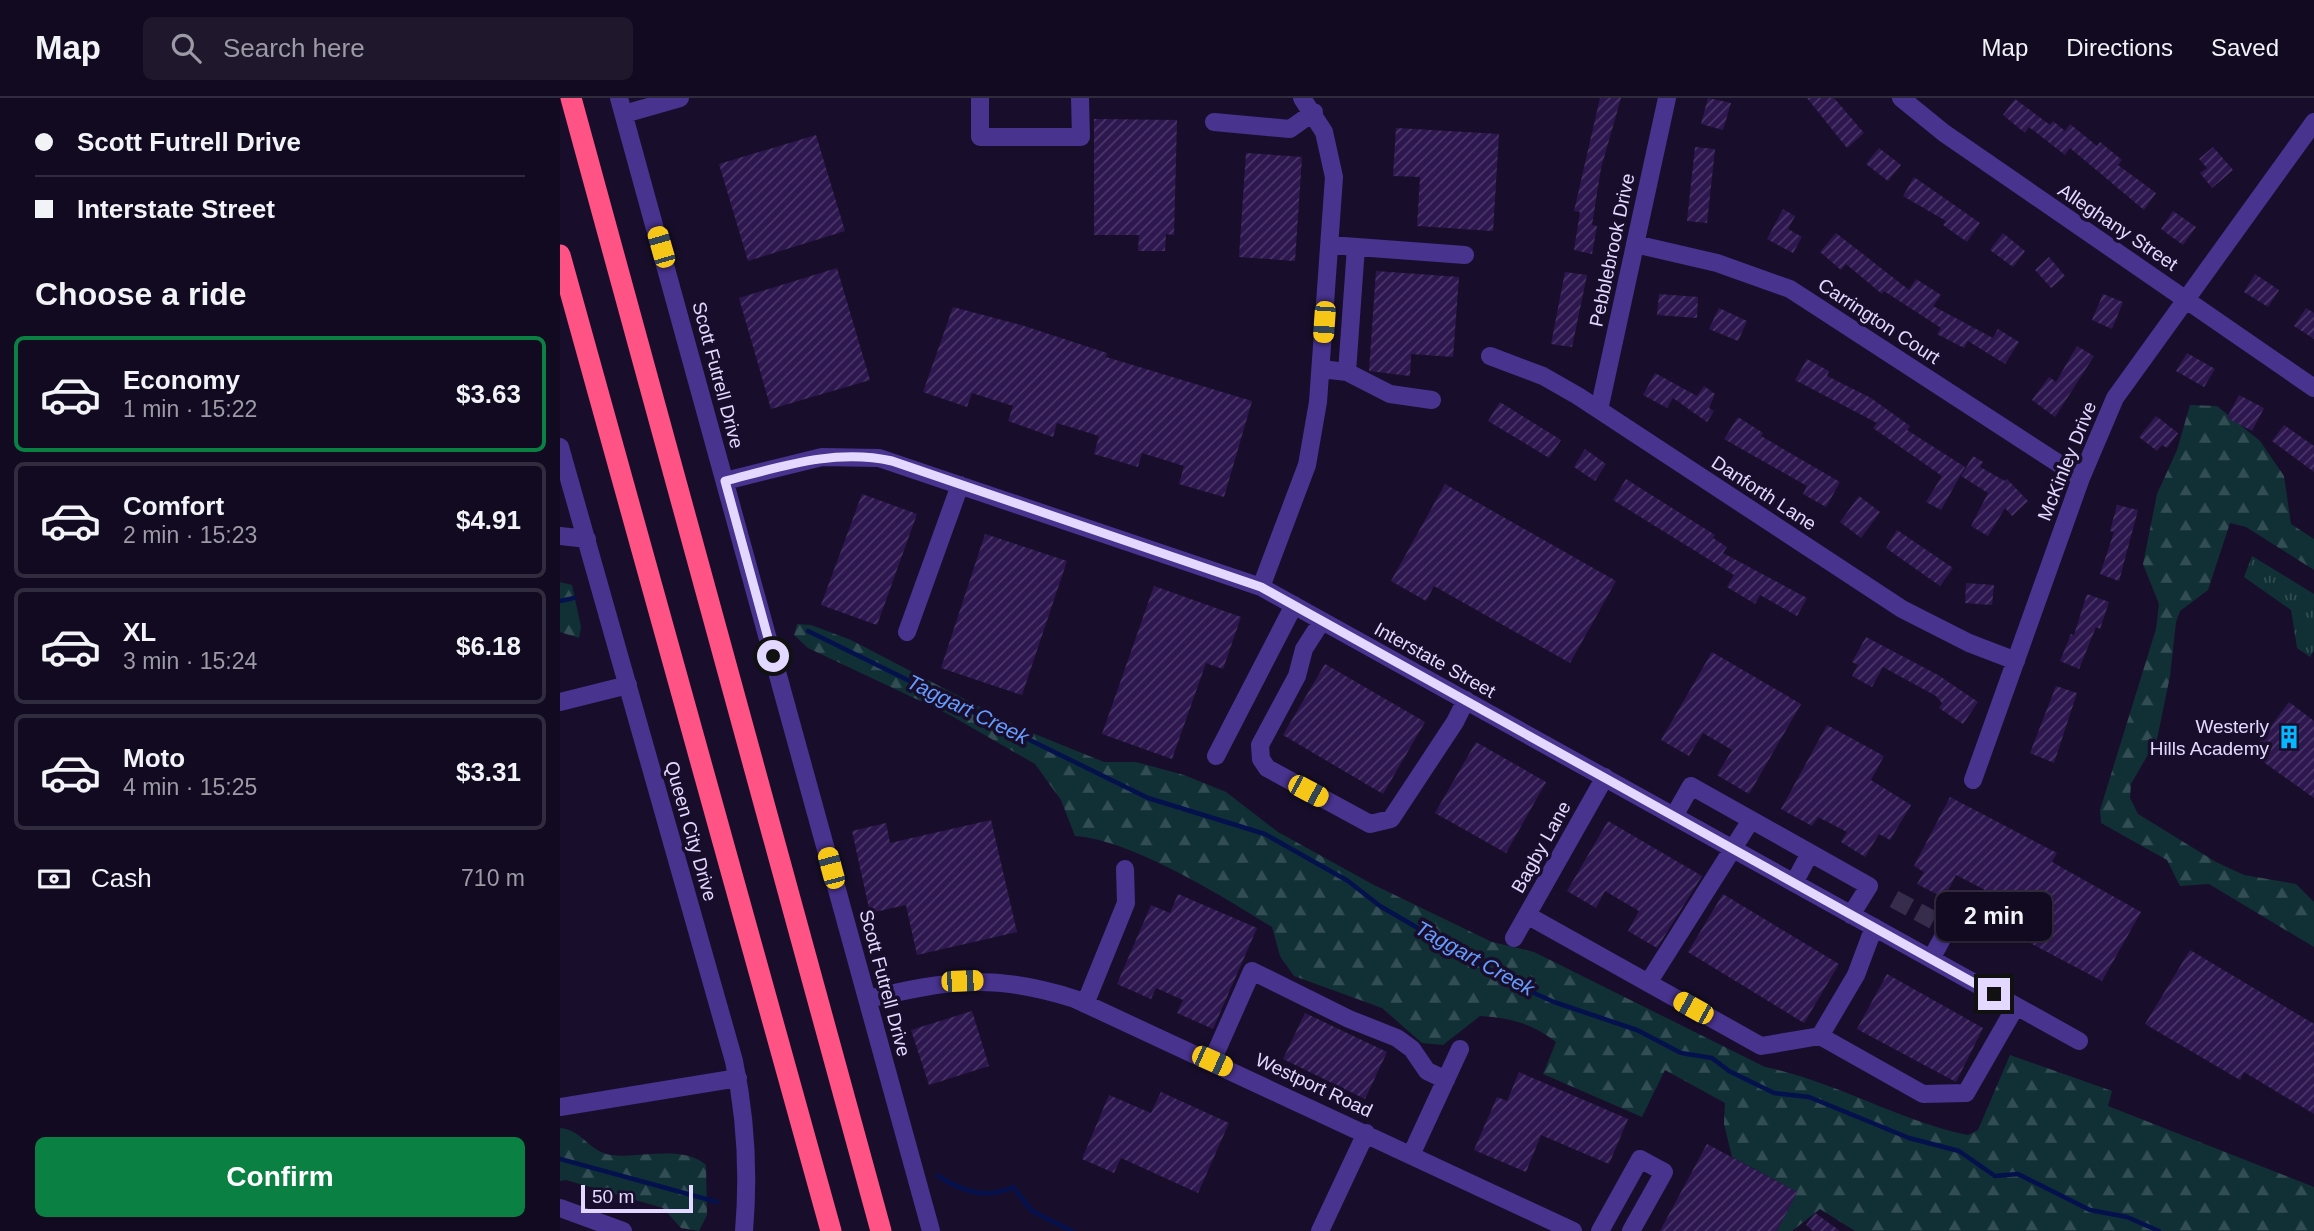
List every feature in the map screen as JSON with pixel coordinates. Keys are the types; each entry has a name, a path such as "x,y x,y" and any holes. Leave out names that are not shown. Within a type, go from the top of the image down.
{"highway":[{"path":"571,98 881,1231"},
{"path":"560,256 831,1231"}],"street":[{"path":"621,106 680,98"},
{"path":"980,98 980,137 993,138 1081,137 1080,98"},
{"name":"Pebblebrook Drive","path":"1599,410 1667,98"},
{"name":"Alleghany Street","path":"1901,98 1944,133 2314,388"},
{"path":"1214,122 1290,129 1308,105 1331,154 1334,177 1316,423 1307,465 1261,587"},
{"name":"Scott Futrell Drive","path":"621,106 932,1231"},
{"name":"McKinley Drive","path":"1973,780 2081,478 2115,398 2314,122"},
{"name":"Carrington Court","path":"1635,244 1717,263 1790,289 2081,478"},
{"path":"1330,245 1465,255"},
{"path":"1347,372 1356,247"},
{"name":"Danforth Lane","path":"1490,356 1544,376 1902,610 1969,643 2016,662"},
{"path":"1321,369 1347,372 1390,394 1432,400"},
{"name":"Queen City Drive","path":"560,447 738,1078 744,1107 747,1160 744,1231"},
{"name":"Interstate Street","path":"725,481 822,457 852,456 892,461 1261,587 2079,1041"},
{"path":"907,632 960,485"},
{"path":"560,536 587,539"},
{"path":"1216,756 1294,606"},
{"path":"1322,621 1304,649 1297,676 1261,745 1261,759 1267,768 1370,824 1380,824 1391,819 1455,722 1466,700"},
{"path":"560,702 628,685"},
{"name":"Bagby Lane","path":"1514,938 1605,777"},
{"path":"1674,816 1691,786 1869,886 1851,915"},
{"path":"1648,983 1751,820"},
{"path":"1794,883 1810,853"},
{"path":"1086,1004 1126,903 1125,869"},
{"path":"1527,915 1761,1046 1820,1036 1923,1094 1966,1093 2016,1006"},
{"path":"1820,1036 1856,975 1874,927"},
{"path":"1931,959 1948,928"},
{"path":"1212,1061 1252,971 1349,1019 1397,1038 1412,1049 1427,1071 1446,1080"},
{"name":"Westport Road","path":"867,999 925,985 981,980 1042,988 1086,1004 1212,1061 1573,1231"},
{"path":"1411,1154 1460,1049"},
{"path":"560,1107 738,1078"},
{"path":"1320,1231 1366,1133"},
{"path":"1600,1231 1640,1159 1664,1172 1631,1231"},
{"path":"560,1208 623,1231"}],"green space":[{"path":"2190,405 2217,406 2260,441 2284,476 2291,524 2314,539 2314,570 2246,527 2230,523 2208,590 2180,611 2176,622 2170,676 2157,739 2131,784 2130,798 2138,814 2216,862 2244,875 2296,884 2314,902 2314,947 2209,884 2180,886 2167,860 2101,823 2100,810 2156,629 2159,604 2143,564 2157,494 2177,450"},
{"path":"2252,556 2314,594 2314,650 2310,657 2297,648 2291,610 2244,577"},
{"path":"560,582 572,585 581,627 579,638 560,632"},
{"path":"797,624 811,625 851,640 1020,728 1104,762 1136,762 1184,775 1226,792 1278,832 1372,884 1492,942 1534,952 1765,1067 1816,1081 1916,1120 1968,1135 1978,1130 2010,1055 2112,1091 2108,1106 2314,1187 2314,1231 1855,1231 1820,1209 1792,1231 1777,1231 1797,1192 1732,1157 1724,1124 1725,1103 1665,1070 1642,1117 1543,1074 1556,1042 1529,1026 1501,1018 1480,1016 1443,1045 1422,1043 1382,1008 1294,976 1280,956 1272,927 1228,900 1149,858 1098,840 1075,836 1061,800 1035,764 950,715 808,648 794,635"},
{"path":"560,1128 575,1133 603,1153 622,1156 685,1155 706,1165 707,1215 699,1231 681,1228 663,1208 566,1180 560,1181"}],"building":[{"path":"1600,98 1621,98 1601,168 1592,225 1597,226 1592,254 1574,250 1580,212 1574,211"},
{"path":"1708,98 1731,103 1723,130 1701,124"},
{"path":"1807,98 1834,98 1864,133 1847,148"},
{"path":"2015,99 2050,125 2053,121 2065,131 2070,124 2097,146 2100,142 2122,160 2118,165 2156,193 2144,210 2070,148 2065,155 2029,127 2025,133 2003,115"},
{"path":"1094,119 1177,120 1174,235 1166,234 1165,251 1138,251 1139,235 1094,235"},
{"path":"1396,128 1499,134 1493,231 1417,226 1420,177 1393,176"},
{"path":"816,135 845,231 748,261 719,164"},
{"path":"1695,147 1715,149 1707,223 1687,221"},
{"path":"2213,147 2233,170 2212,188 2200,173 2207,168 2199,159"},
{"path":"1879,148 1901,165 1888,181 1866,164"},
{"path":"1246,153 1302,157 1295,261 1239,257"},
{"path":"1914,177 1980,223 1967,242 1943,225 1946,221 1903,196"},
{"path":"1783,209 1795,216 1788,229 1802,237 1793,253 1767,239"},
{"path":"2173,211 2196,227 2183,245 2161,229"},
{"path":"1836,233 1909,290 1916,279 1941,295 1933,306 1993,338 1998,329 2019,342 2005,364 1968,341 1964,348 1937,334 1941,328 1884,291 1882,294 1846,264 1841,270 1820,252"},
{"path":"2003,233 2025,251 2013,267 1990,250"},
{"path":"2049,257 2065,276 2051,288 2035,270"},
{"path":"837,268 870,380 771,409 739,298"},
{"path":"1376,271 1459,277 1453,357 1411,354 1410,376 1369,371"},
{"path":"1565,272 1587,275 1572,347 1551,344"},
{"path":"2255,274 2279,290 2268,307 2244,292"},
{"path":"1659,294 1698,297 1697,318 1657,315"},
{"path":"2103,294 2123,302 2112,329 2092,320"},
{"path":"953,307 1021,325 1107,353 1106,357 1252,401 1224,497 1179,484 1184,466 1142,453 1138,467 1094,454 1099,436 1057,423 1053,437 1008,421 1013,406 972,393 967,407 923,392"},
{"path":"1719,308 1747,321 1738,341 1709,329"},
{"path":"2306,308 2314,313 2314,339 2294,326"},
{"path":"2077,346 2094,356 2055,417 2032,400 2049,377 2056,382"},
{"path":"2187,353 2215,369 2204,387 2176,371"},
{"path":"1807,359 1829,371 1827,376 1871,398 1910,426 1907,430 1965,467 1941,510 1926,502 1942,476 1873,428 1877,423 1795,380"},
{"path":"1655,373 1697,396 1704,386 1715,394 1709,408 1714,411 1707,422 1673,398 1667,408 1643,395"},
{"path":"2239,395 2264,408 2252,431 2227,418"},
{"path":"1500,402 1561,440 1549,458 1488,421"},
{"path":"2156,416 2178,433 2167,448 2162,445 2157,451 2139,437"},
{"path":"1738,417 1763,433 1761,436 1840,482 1826,507 1803,494 1807,486 1724,439"},
{"path":"2284,425 2314,446 2314,472 2272,441"},
{"path":"1585,449 1606,464 1595,481 1574,467"},
{"path":"1973,456 1983,462 1980,467 2005,481 2007,479 2028,501 2012,516 2005,508 1988,536 1971,526 1988,493 1961,476"},
{"path":"1626,479 1715,535 1713,538 1727,547 1723,553 1807,598 1797,616 1760,595 1755,604 1727,587 1734,575 1613,500"},
{"path":"1445,484 1616,581 1570,663 1434,586 1426,601 1391,581"},
{"path":"862,494 917,514 877,625 821,605"},
{"path":"1859,496 1880,512 1861,538 1840,522"},
{"path":"2117,505 2138,510 2119,581 2100,574 2114,532 2110,531"},
{"path":"1897,530 1953,568 1940,586 1886,548"},
{"path":"985,534 1067,561 1022,695 941,668"},
{"path":"1966,583 1994,585 1992,605 1965,603"},
{"path":"1154,586 1241,617 1223,669 1206,663 1172,759 1102,734"},
{"path":"2087,594 2109,602 2100,629 2096,627 2079,669 2060,661 2071,634 2074,635"},
{"path":"1866,637 1938,675 1978,702 1963,724 1939,708 1942,703 1936,696 1883,667 1872,687 1852,676 1858,665 1852,662"},
{"path":"1712,652 1801,704 1749,794 1717,775 1732,750 1703,733 1689,756 1661,740"},
{"path":"1325,664 1425,722 1383,794 1283,735"},
{"path":"2056,686 2077,693 2054,763 2030,753"},
{"name":"Westerly Hills Academy","path":"2289,702 2314,721 2314,798 2251,753"},
{"path":"1827,725 1884,756 1871,780 1911,805 1890,840 1879,834 1865,857 1841,842 1847,832 1818,817 1812,826 1781,809"},
{"path":"1476,742 1546,782 1506,853 1435,813"},
{"path":"1950,797 2057,853 2052,862 2141,912 2102,981 2030,943 2035,934 1980,905 1987,891 1956,875 1944,898 1917,884 1924,872 1914,866"},
{"path":"991,820 1017,932 917,955 906,905 870,913 852,831 886,823 890,843"},
{"path":"1608,821 1702,876 1657,948 1628,931 1639,911 1605,891 1596,908 1567,891"},
{"path":"1178,894 1257,928 1213,1029 1177,1013 1183,1000 1156,988 1151,999 1117,984 1151,905 1170,913"},
{"path":"1723,894 1839,964 1804,1023 1688,952"},
{"path":"2190,950 2314,1024 2314,1114 2244,1072 2240,1080 2145,1024"},
{"path":"1887,974 1983,1028 1956,1082 1857,1029"},
{"path":"972,1011 989,1066 929,1085 911,1030"},
{"path":"1305,1013 1387,1052 1365,1099 1283,1059"},
{"path":"1519,1072 1628,1119 1609,1164 1541,1135 1526,1172 1474,1150 1497,1097 1507,1101"},
{"path":"1161,1092 1229,1123 1198,1193 1121,1158 1114,1173 1082,1159 1109,1095 1151,1113"},
{"path":"1707,1144 1797,1192 1777,1231 1660,1231"},
{"path":"1815,1213 1840,1231 1813,1231 1806,1225"}],"waterway":[{"name":"Taggart Creek","path":"560,601 574,598"},
{"name":"Taggart Creek","path":"808,631 1148,798 1265,834 1348,881 1380,906 1514,984 1554,1002 1637,1030 1681,1053 1712,1058 1729,1071 1774,1093 1809,1097 1909,1138 1959,1151 1995,1176 2018,1174 2090,1210 2127,1217 2159,1231"},
{"path":"560,1159 717,1202"},
{"path":"938,1176 974,1192 993,1193 1013,1187 1032,1211 1072,1231"}],"tunnel":[{"path":"1894,899 1948,928"}],"place":[{"name":"Westerly Hills Academy","path":"2289,737"}],"route":[{"path":"773,656 725,481 822,457 852,456 892,461 1261,587 1994,994"}]}
